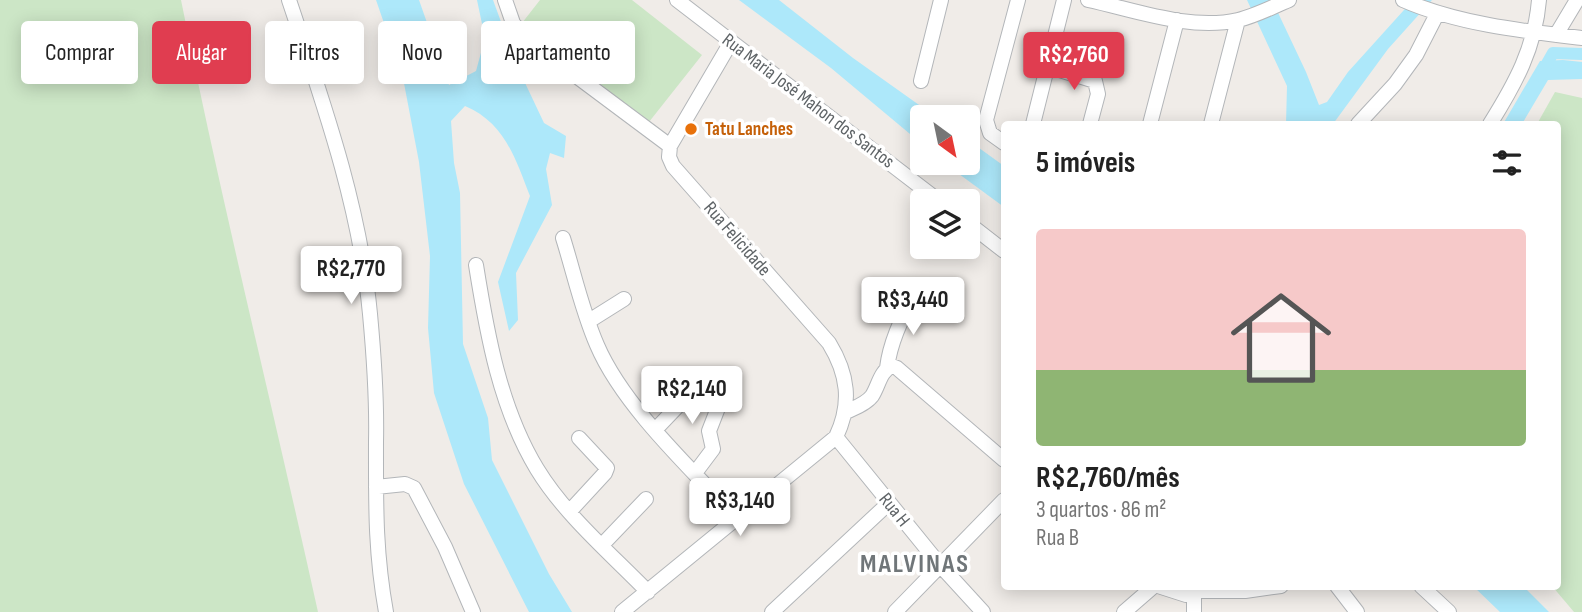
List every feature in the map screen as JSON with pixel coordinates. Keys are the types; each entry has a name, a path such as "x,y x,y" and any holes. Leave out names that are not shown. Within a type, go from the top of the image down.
{"street":[{"path":"289,0 332,129 370,311 376,388 376,534 386,612"},
{"path":"505,0 513,23 524,37 670,146 731,42"},
{"name":"Rua Maria José Mahon dos Santos","path":"677,0 923,189"},
{"path":"921,80 941,0"},
{"path":"1001,141 990,134 986,120 1018,0"},
{"path":"1034,121 1064,0"},
{"path":"1088,0 1177,20 1214,23 1238,20 1288,0"},
{"path":"1492,121 1514,86 1525,62 1535,32 1539,0"},
{"path":"1556,35 1577,0"},
{"path":"1406,1 1434,13 1582,38"},
{"path":"1361,121 1395,84 1416,55 1434,13"},
{"path":"1151,121 1177,20"},
{"path":"1212,121 1238,20"},
{"path":"1047,66 1095,81 1098,94 1091,121"},
{"name":"Rua Felicidade","path":"670,146 669,157 673,166 829,343 840,361 845,377 846,412 836,437"},
{"path":"980,232 1001,249"},
{"path":"563,238 596,344 611,373 655,430 737,518"},
{"path":"476,265 486,328 522,442 538,471 570,511 648,592"},
{"path":"589,321 624,299"},
{"path":"846,412 872,396 887,368 901,320 912,299"},
{"path":"887,368 897,368 1001,457"},
{"path":"655,430 695,388"},
{"path":"695,473 713,449 709,431 723,395"},
{"path":"622,612 836,437"},
{"name":"Rua H","path":"836,437 940,565 982,612"},
{"path":"570,511 607,468 579,438"},
{"path":"376,487 405,484 414,488 445,547 473,612"},
{"path":"602,545 646,499"},
{"path":"772,612 889,503"},
{"path":"895,612 1001,503"},
{"path":"1124,612 1151,590"},
{"path":"1169,590 1186,595 1193,590"},
{"path":"1194,590 1194,612"},
{"path":"1220,590 1252,590"},
{"path":"1340,590 1357,612"},
{"path":"1425,590 1449,612"}],"green space":[{"path":"0,0 181,0 185,21 152,21 152,84 199,84 318,612 0,612"},
{"path":"540,0 632,0 702,55 649,122 600,84 635,84 635,21 524,21"},
{"path":"1555,92 1582,98 1582,612 1574,612 1555,590 1561,590 1561,121 1539,121"}],"water":[{"path":"376,0 419,0 426,21 383,21"},
{"path":"477,0 493,0 501,21 481,21"},
{"path":"739,0 779,0 919,105 910,105 910,134 831,68"},
{"path":"1247,0 1272,0 1319,105 1327,102 1348,72 1413,0 1432,0 1388,49 1335,121 1286,121 1287,86"},
{"path":"481,53 481,84 526,84 544,123 566,136 564,158 550,153 546,169 552,205 516,273 518,320 509,331 498,282 530,196 507,143 490,122 465,106 451,121 454,163 460,193 463,344 488,418 492,460 549,574 572,612 529,612 464,484 434,393 428,328 430,256 419,162 404,84 467,84 467,76 476,71"},
{"path":"1540,61 1582,62 1582,79 1548,80 1524,121 1505,121"},
{"path":"980,149 1001,164 1001,205 960,175 980,175"},
{"path":"1477,590 1527,590 1549,612 1500,612"}],"waterway":[{"path":"1540,76 1553,53 1582,54"}],"place":[{"name":"Tatu Lanches","path":"691,129"}],"district":[{"name":"MALVINAS","path":"915,564"}]}
